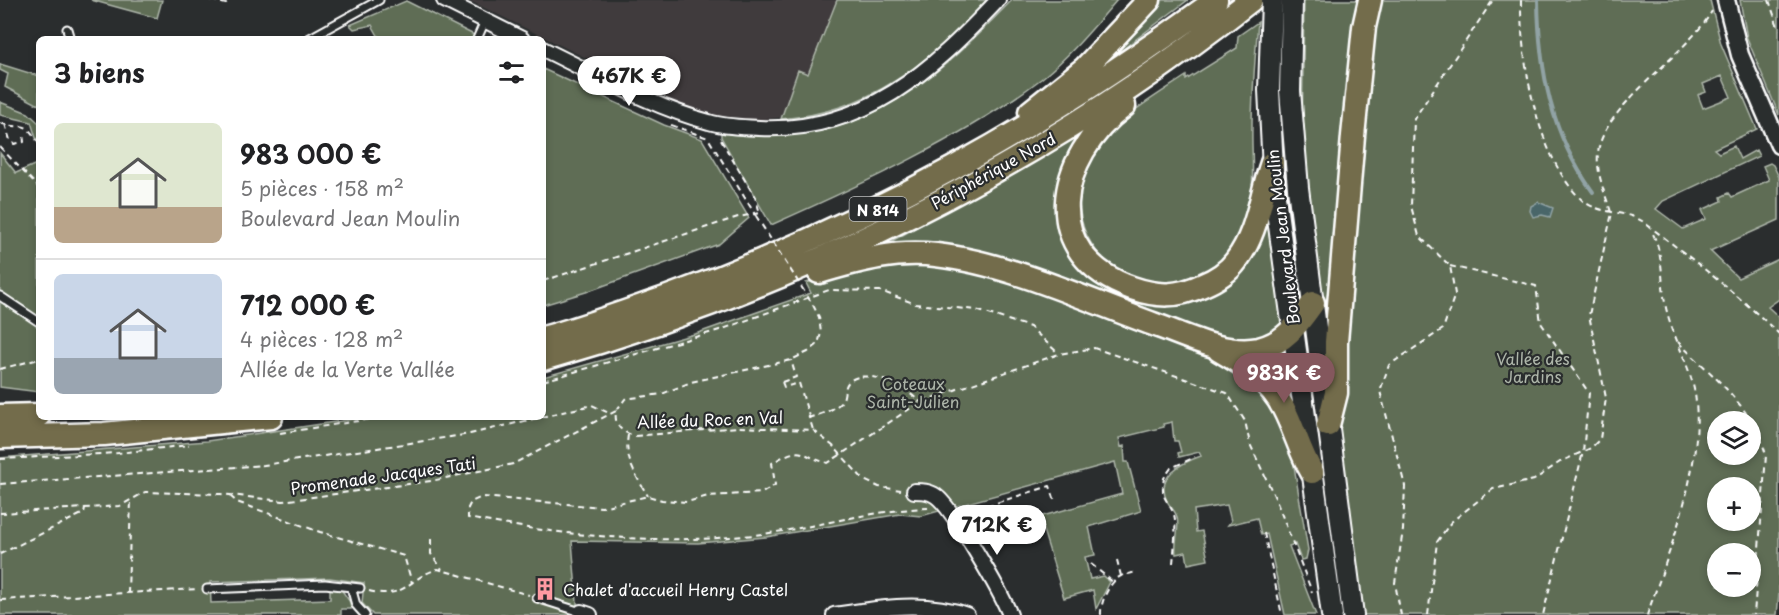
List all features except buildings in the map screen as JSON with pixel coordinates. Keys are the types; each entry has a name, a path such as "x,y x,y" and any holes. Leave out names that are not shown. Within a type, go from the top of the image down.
{"highway":[{"path":"1019,132 1031,110 1085,68 1149,0"},
{"name":"Périphérique Nord","path":"546,337 737,272 871,213 1019,132 1126,65 1221,10 1251,0"},
{"path":"1328,425 1336,393 1336,342 1353,136 1364,27 1370,0"},
{"name":"Périphérique Nord","path":"546,358 642,329 785,274 942,200 1070,126 1147,76 1221,10"},
{"path":"1147,76 1136,97 1098,128 1078,155 1066,201 1068,226 1075,240 1086,258 1110,279 1160,296 1192,290 1224,273 1243,252 1255,228 1262,190 1272,163"},
{"path":"785,274 820,272 881,255 936,255 985,264 1205,342 1241,350 1251,350 1271,344 1294,331 1313,303"},
{"path":"1205,342 1246,366 1273,392 1283,407 1299,450 1312,472"},
{"path":"0,416 36,415"},
{"path":"0,437 104,434 242,420"}],"main road":[{"name":"Boulevard Jean Moulin","path":"1272,0 1269,90 1272,163 1332,615"},
{"name":"Boulevard Jean Moulin","path":"1291,5 1294,142 1353,615"}],"street":[{"path":"444,0 516,36"},
{"path":"546,50 670,109 710,123 773,129 797,127 846,116 880,102 918,77 951,50 998,0"},
{"path":"1720,4 1779,145"},
{"path":"914,490 936,495 946,508 985,567 1010,615"},
{"path":"834,615 901,606 927,607 967,615"}],"lane":[{"path":"313,36 379,0"},
{"path":"478,36 485,21"},
{"path":"67,29 69,36"},
{"path":"0,296 36,320"},
{"path":"207,589 325,584 360,588"},
{"path":"351,587 356,605 365,615"},
{"path":"537,598 585,613"}],"path":[{"path":"211,0 226,4 227,0"},
{"path":"1493,0 1414,119 1411,206 1419,236 1450,266 1536,286 1541,323 1589,393 1583,452 1543,615"},
{"path":"1521,0 1522,50 1526,75 1545,137 1567,182 1584,201 1612,213 1640,220 1650,230 1735,292 1779,333"},
{"path":"1769,0 1779,30"},
{"path":"1428,615 1437,542 1451,522 1493,489 1528,483 1560,462 1596,445 1600,439 1606,405 1589,315 1612,213 1598,159 1605,128 1694,37 1720,4"},
{"path":"0,123 15,128 22,125 28,127 36,139"},
{"path":"5,124 14,144 24,142 23,133"},
{"name":"Allée du Roc en Val","path":"701,135 708,138 813,305 822,326 819,341 812,350 791,360 691,382 662,394 631,398 621,402 616,411 618,426 628,434 644,436 739,427 813,430"},
{"path":"546,280 738,217 756,216 760,213 755,197 718,135"},
{"path":"0,147 36,185"},
{"path":"1647,615 1684,500 1695,438 1694,392 1666,310 1656,240 1650,230"},
{"path":"1401,615 1395,583 1403,530 1405,486 1380,391 1389,365 1443,330 1455,294 1450,266"},
{"path":"546,380 723,329 829,290 880,291 916,304 976,310 1030,327 1059,354"},
{"path":"1677,341 1732,395 1762,439 1766,455 1754,615"},
{"path":"946,508 856,515 763,534 687,538 586,536 468,518 467,514 471,502 482,497 602,507 648,496 662,501 687,502 708,496 762,493 775,485 772,463 785,455 805,452 828,463 920,402 1059,354 1094,348 1227,393 1245,421 1252,450 1276,500 1314,597"},
{"path":"0,369 36,360"},
{"path":"791,360 796,377 782,382 784,387 798,383 813,430 864,480 874,486 914,490"},
{"path":"808,418 835,408 843,399 845,387 851,380 862,377 878,379 908,389 920,402"},
{"path":"546,416 592,405 611,414"},
{"name":"Promenade Jacques Tati","path":"0,513 120,506 145,492 229,495 274,501 299,500 490,471 519,461 616,411"},
{"path":"0,484 254,466 470,434 529,420"},
{"path":"628,434 626,447 630,463 648,496"},
{"path":"1173,563 1172,541 1176,528 1174,515 1166,503 1164,478 1172,468 1195,457"},
{"path":"966,512 1050,486 1055,501"},
{"path":"229,495 237,502 302,526 404,556 412,583"},
{"path":"129,592 131,500"},
{"path":"0,554 84,513 85,507"},
{"path":"1263,533 1282,615"},
{"path":"432,539 432,554 442,569"},
{"path":"1117,560 1121,576"},
{"path":"1091,564 1114,583"},
{"path":"360,588 392,595 434,570 442,569 537,598"},
{"path":"1101,615 1102,602 1114,583 1121,576 1135,572"},
{"path":"0,600 207,589"}],"shaded area":[{"path":"468,0 987,0 937,50 913,70 873,94 827,113 756,120 714,115 682,105 546,38 546,36 541,36"}],"green space":[{"path":"91,0 162,0 157,18"},
{"path":"837,0 987,0 943,44 896,80 870,95 843,106 781,119 798,70 808,74"},
{"path":"1012,0 1117,0 1081,41 1041,79 979,121 840,194 771,225 721,137 721,133 769,136 811,133 849,123 884,107 917,87 980,33"},
{"path":"1159,0 1188,0 1095,70"},
{"path":"1304,0 1364,0 1331,326 1324,334 1302,137"},
{"name":"Vallée des Jardins","path":"1376,0 1710,0 1721,44 1757,129 1714,149 1719,153 1734,146 1740,159 1756,150 1759,156 1663,201 1656,209 1683,229 1706,219 1702,210 1722,201 1721,197 1729,193 1732,197 1769,180 1763,166 1770,163 1773,165 1779,177 1779,220 1710,251 1738,278 1779,259 1779,299 1768,307 1779,317 1779,593 1777,615 1359,615 1337,404","holes":["1722,76 1731,97 1703,108 1698,95 1706,92 1703,84"]},
{"path":"1740,0 1779,0 1779,115 1747,38"},
{"path":"406,1 476,36 378,36 372,25 354,29 350,25"},
{"path":"1258,22 1253,101 1253,175 1249,211 1245,222 1221,260 1189,280 1155,283 1122,273 1096,251 1081,220 1082,182 1102,139 1129,114 1154,97 1186,76 1186,80 1237,48 1238,36"},
{"path":"0,64 36,75 36,103 5,87 8,74 0,70"},
{"path":"546,70 664,125 702,139 749,218 719,244 546,304"},
{"path":"0,102 28,113 36,120 36,138 31,122 0,115"},
{"path":"1081,135 1074,254 1189,298 1266,214 1284,330 1269,340 1231,341 890,245 890,242"},
{"path":"0,153 16,173 36,164 36,317 0,293"},
{"name":"Coteaux Saint-Julien","path":"907,262 981,272 1208,352 1264,393 1289,436 1308,550 1306,559 1301,560 1295,544 1289,546 1316,615 1285,615 1267,534 1261,535 1257,518 1228,525 1231,521 1227,505 1194,510 1196,532 1202,531 1208,560 1188,564 1186,552 1176,554 1177,517 1167,501 1164,484 1178,467 1201,456 1199,452 1179,457 1178,453 1181,452 1178,441 1174,441 1172,422 1163,424 1164,427 1119,438 1121,447 1124,446 1125,462 1128,462 1141,511 1089,527 1095,555 1085,557 1090,579 1104,576 1110,582 1096,609 1093,590 1064,598 1039,517 1122,494 1115,462 921,516 900,514 766,537 698,543 572,541 578,615 373,615 362,603 364,583 330,578 210,582 211,603 330,599 330,588 341,589 350,602 351,609 341,609 341,615 0,615 0,458 207,441 348,420 546,420 546,376 698,333 811,293 806,283 859,267"},
{"path":"0,299 36,325 36,392 0,387"},
{"path":"1286,343 1296,416 1252,355"}],"water":[{"path":"1538,202 1553,208 1550,217 1542,215 1533,217 1530,211 1531,206"}],"waterway":[{"path":"1538,0 1541,52 1550,101 1567,148 1593,192"}],"place":[{"name":"Chalet d'accueil Henry Castel","path":"545,589"}]}
